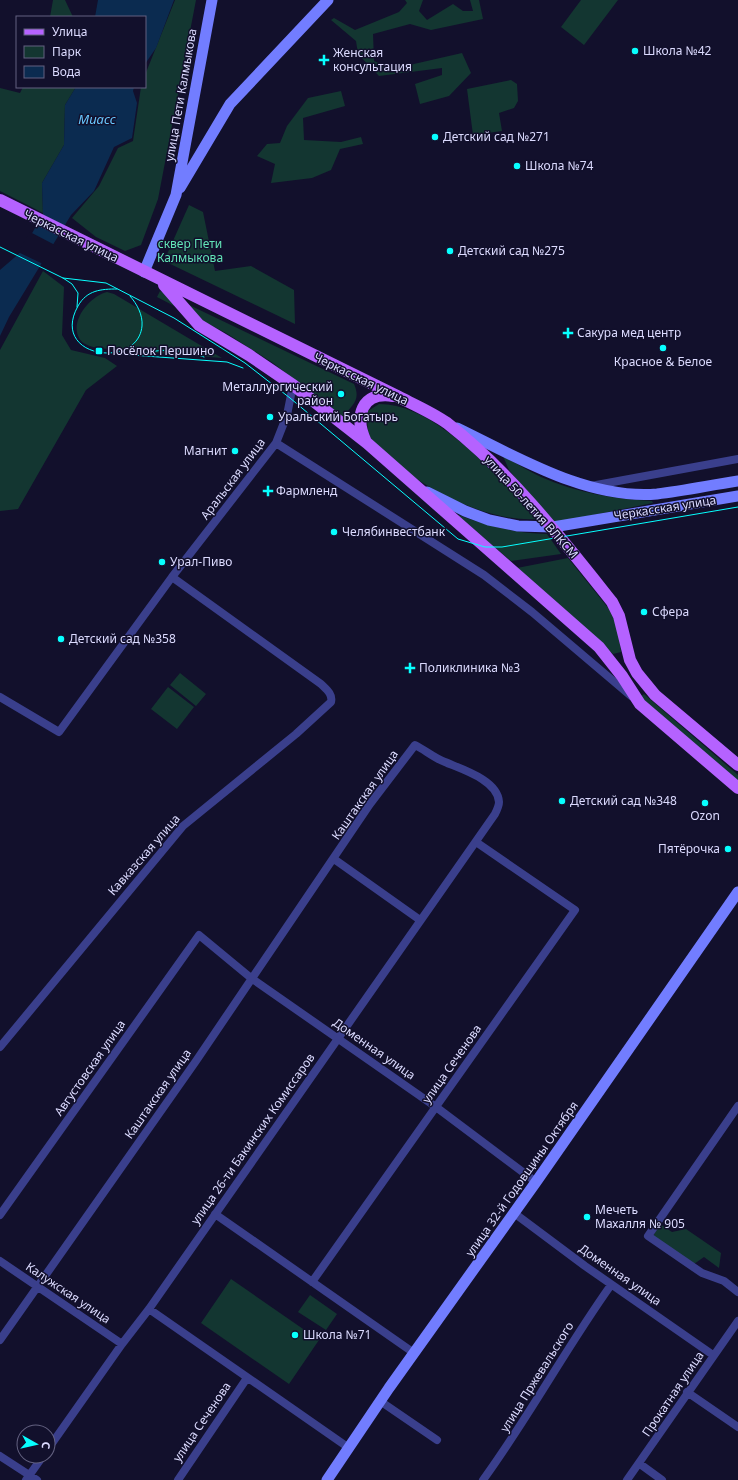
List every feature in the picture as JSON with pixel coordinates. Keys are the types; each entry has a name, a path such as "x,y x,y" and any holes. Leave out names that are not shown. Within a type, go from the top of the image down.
{"main road":[{"name":"улица Пети Калмыкова","path":"176,195 212,0"},
{"name":"улица Пети Калмыкова","path":"144,272 176,195 209,137 230,104 328,0"},
{"name":"Черкасская улица","path":"5,203 399,397 445,422 535,466 589,486 617,493 656,494 738,481"},
{"name":"Черкасская улица","path":"160,280 199,324 249,355 292,385 367,443 409,482 442,500 489,520 518,526 553,527 738,496"},
{"path":"367,443 361,432 360,420 365,403 372,397 379,395 399,397"},
{"name":"улица 50-летия ВЛКСМ","path":"445,422 476,448 553,527 612,602 619,616 630,660 637,674 655,695 738,765"},
{"path":"409,482 599,647 622,676 640,704 738,788"},
{"name":"улица 32-й Годовщины Октября","path":"327,1480 380,1401 536,1182 738,892"}],"street":[{"name":"Аральская улица","path":"0,697 59,732 172,577 276,443 286,415 292,385"},
{"path":"276,443 484,576 532,612 640,704"},
{"path":"589,486 738,459"},
{"name":"Кавказская улица","path":"0,1047 183,826 296,734 330,702 332,698 329,692 321,684 172,577"},
{"name":"улица 26-ти Бакинских Комиссаров","path":"56,1437 122,1344 149,1310 495,814 500,804 497,795 483,780 467,770 444,762 416,745"},
{"name":"Каштакская улица","path":"0,1340 196,1060 370,804 416,745"},
{"name":"улица Сеченова","path":"312,1282 575,910 476,842"},
{"name":"Каштакская улица","path":"334,859 420,920"},
{"name":"Доменная улица","path":"199,935 251,978 436,1107 536,1182"},
{"name":"Августовская улица","path":"0,1215 199,935"},
{"path":"738,1106 648,1236 702,1273 724,1281 738,1292"},
{"name":"Доменная улица","path":"514,1213 611,1285 713,1355"},
{"path":"215,1214 414,1353"},
{"name":"Калужская улица","path":"0,1261 122,1344"},
{"name":"улица Пржевальского","path":"483,1480 511,1442 591,1313 611,1285"},
{"path":"149,1310 349,1448"},
{"name":"Прокатная улица","path":"627,1480 640,1464 687,1392 738,1321"},
{"name":"улица Сеченова","path":"178,1480 247,1378"},
{"path":"687,1392 738,1427"},
{"path":"380,1401 437,1440"},
{"path":"0,1456 28,1477 37,1480"},
{"path":"28,1477 37,1464"},
{"path":"640,1464 662,1480"}],"green space":[{"path":"53,0 65,0 73,16 50,16"},
{"path":"175,0 196,0 158,199 141,245 125,251 96,237 72,218 99,186 118,148 133,141 141,88 146,88 146,72"},
{"path":"405,0 423,0 419,11 427,20 453,4 463,11 473,11 470,0 479,0 483,19 431,30 410,24 373,34 374,61 392,69 462,53 471,73 449,96 420,104 415,84 442,75 442,68 379,76 358,54 356,41 331,20 334,18 355,30 399,12 407,3"},
{"path":"581,0 618,0 584,45 561,27"},
{"path":"511,80 517,84 518,101 514,108 499,113 502,131 473,135 467,89"},
{"path":"0,88 20,93 22,88 75,88 65,105 64,145 42,183 43,213 0,191"},
{"path":"341,91 345,106 303,118 304,140 341,142 361,137 363,144 340,149 331,170 312,178 271,183 275,164 257,156 267,144 280,143 287,126 308,98"},
{"name":"сквер Пети Калмыкова","path":"189,205 203,212 215,271 251,266 294,290 295,324 164,261"},
{"path":"43,271 64,287 62,335 71,350 105,358 117,366 86,390 18,509 0,511 0,350"},
{"path":"160,291 354,384 357,394 355,402 343,417 273,363 226,333 157,297"},
{"path":"107,292 114,294 222,358 97,348 82,342 78,335 77,328 78,320 82,312 93,299"},
{"path":"379,404 401,407 423,416 445,430 466,446 486,465 537,519 517,519 475,509 433,489 397,465 372,442 368,432 368,411"},
{"path":"503,456 531,472 555,483 596,494 624,499 652,501 653,503 553,523 509,470"},
{"path":"456,514 501,528 547,534 561,554 511,561"},
{"path":"568,558 609,609 618,628 621,652 613,654 517,568"},
{"path":"180,673 206,694 196,706 170,685"},
{"path":"168,687 194,707 177,729 151,709"},
{"path":"644,694 738,775 738,781 644,701 641,696"},
{"path":"660,1224 672,1232 686,1229 721,1253 719,1268 704,1257 694,1264 653,1236"},
{"path":"231,1279 319,1340 289,1384 201,1323"},
{"path":"310,1295 337,1314 326,1330 298,1312"}],"water":[{"path":"98,0 174,0 156,48 146,63 146,16 95,16"},
{"name":"Миасс","path":"75,88 134,88 133,91 137,103 132,138 114,147 94,191 71,215 9,317 0,336 0,270 22,251 43,214 42,183 64,145 65,105"}],"pier":[{"path":"30,232 55,245 43,264 18,252"}],"tram line":[{"path":"0,247 63,278 72,284 78,293 77,307"},
{"path":"63,278 106,283 174,318 245,363 290,398 458,539 485,547 502,547 738,507"},
{"path":"117,289 105,289 90,294 78,306 72,324 75,337 84,347 98,352 112,353 126,349 137,340 142,326 142,318 137,306 130,296"},
{"path":"145,353 152,351 175,350 204,357"},
{"path":"118,354 227,362 243,368"}],"place":[{"name":"Школа №42","path":"635,51"},
{"name":"Женская консультация","path":"324,60"},
{"name":"Детский сад №271","path":"435,137"},
{"name":"Школа №74","path":"517,166"},
{"name":"Детский сад №275","path":"450,251"},
{"name":"Сакура мед центр","path":"568,333"},
{"name":"Красное & Белое","path":"663,348"},
{"name":"Посёлок Першино","path":"99,351"},
{"name":"Металлургический район","path":"341,394"},
{"name":"Уральский Богатырь","path":"270,417"},
{"name":"Магнит","path":"235,451"},
{"name":"Фармленд","path":"268,491"},
{"name":"Челябинвестбанк","path":"334,532"},
{"name":"Урал-Пиво","path":"162,562"},
{"name":"Сфера","path":"644,612"},
{"name":"Детский сад №358","path":"61,639"},
{"name":"Поликлиника №3","path":"410,668"},
{"name":"Детский сад №348","path":"562,801"},
{"name":"Ozon","path":"705,803"},
{"name":"Пятёрочка","path":"728,849"},
{"name":"Мечеть Махалля № 905","path":"587,1217"},
{"name":"Школа №71","path":"295,1335"}]}
